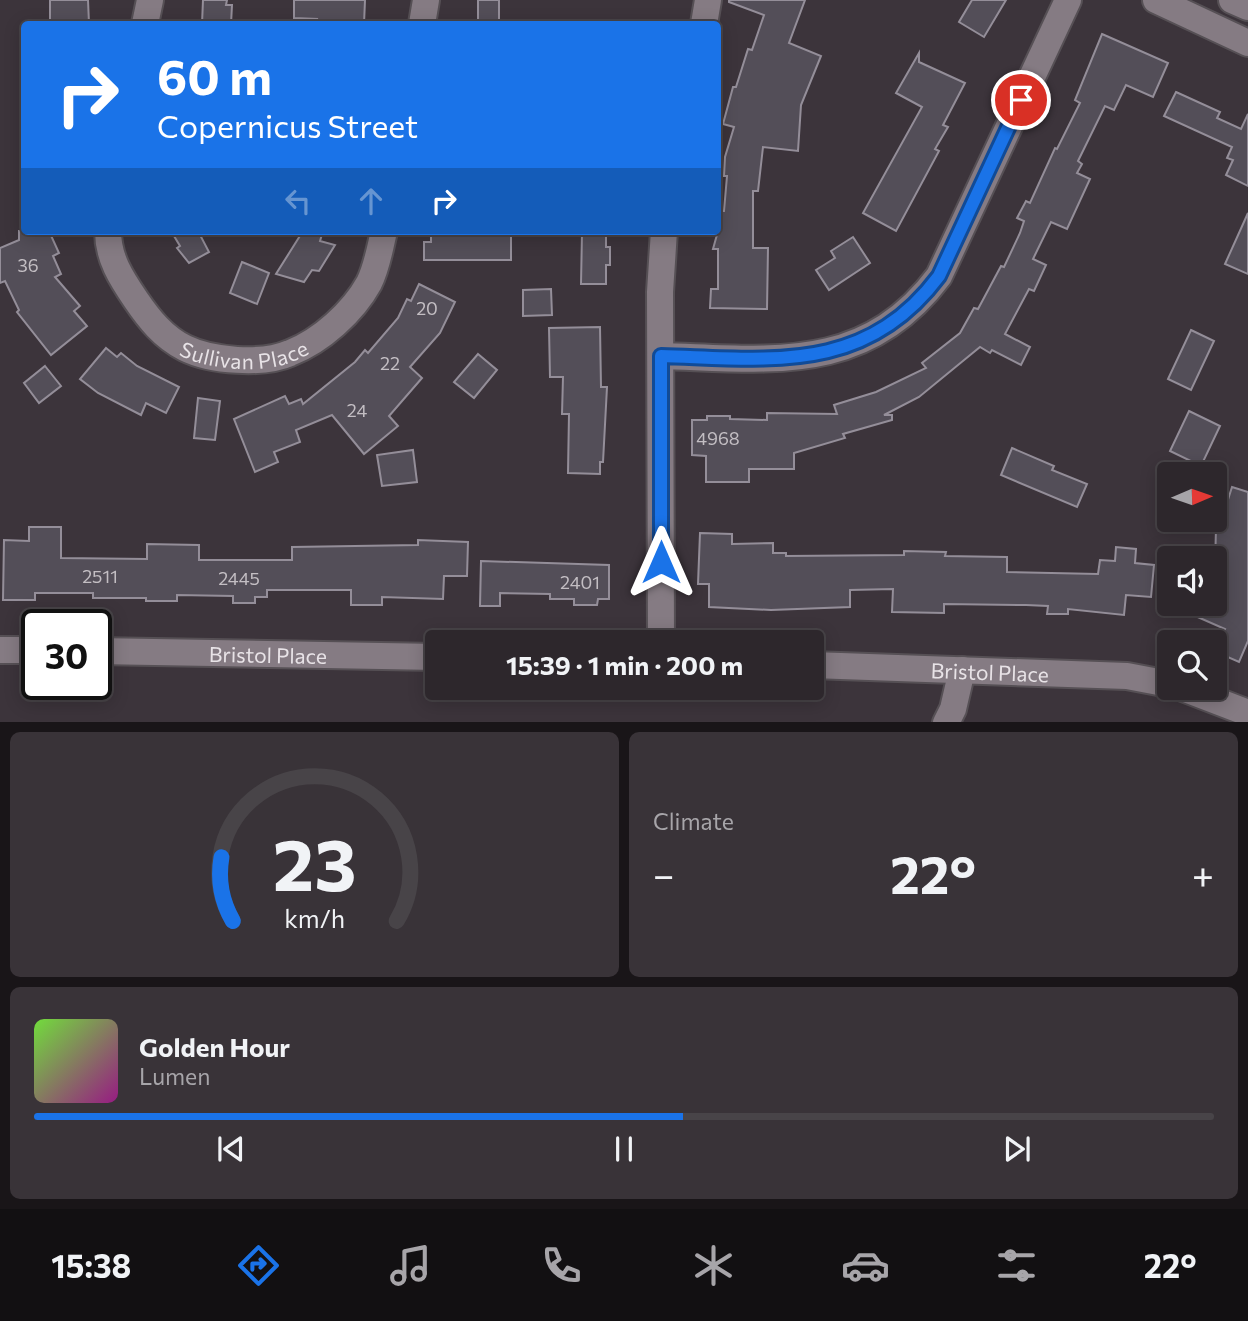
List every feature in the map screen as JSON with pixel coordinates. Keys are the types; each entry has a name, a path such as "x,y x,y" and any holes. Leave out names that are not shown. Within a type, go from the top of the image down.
{"street":[{"path":"146,21 150,0"},
{"path":"422,21 426,0"},
{"path":"704,21 708,0"},
{"path":"661,356 786,359 811,355 832,351 867,337 911,309 939,276 1068,0"},
{"path":"1156,0 1248,43"},
{"path":"1232,0 1248,7"},
{"name":"Sullivan Place","path":"109,235 118,275 148,318 164,334 184,348 206,356 235,360 289,354 341,318 370,282 383,235"},
{"path":"661,630 660,292 664,235"},
{"path":"0,650 21,650"},
{"name":"Bristol Place","path":"112,651 425,657"},
{"name":"Bristol Place","path":"824,665 1127,676 1157,682"},
{"path":"946,722 953,709 962,670"},
{"path":"1214,700 1248,713"}],"building":[{"path":"50,0 88,0 89,21 50,21"},
{"path":"203,0 227,0 226,5 232,5 231,21 202,21"},
{"path":"294,0 365,0 364,21 294,18"},
{"path":"478,0 499,0 499,21 478,21"},
{"path":"805,0 789,43 821,56 801,105 798,151 763,147 758,191 753,191 753,248 768,248 767,309 710,308 711,289 718,289 718,249 713,249 717,235 721,235 721,211 724,211 727,176 724,176 725,157 734,127 723,124 733,87 736,87 748,49 752,50 764,15 729,2"},
{"path":"972,0 1006,0 984,37 959,22"},
{"path":"1102,34 1168,63 1153,97 1126,85 1114,110 1105,106 1078,161 1082,164 1077,173 1090,179 1067,229 1051,222 1033,259 1046,265 1034,291 1029,289 1005,334 1030,347 1021,365 980,347 919,397 884,415 892,415 892,420 843,434 845,438 794,453 794,469 749,469 749,482 706,482 706,456 692,455 692,420 707,420 707,416 730,416 730,419 767,420 767,413 837,414 834,405 876,392 926,368 922,363 960,333 974,308 978,309 1001,266 1004,267 1024,221 1017,218 1026,201 1030,203 1055,148 1057,149 1080,103 1075,100"},
{"path":"919,53 919,62 965,83 943,125 948,127 935,149 939,151 896,231 863,213 922,107 896,93"},
{"path":"1176,92 1220,112 1217,118 1241,129 1248,114 1248,186 1226,175 1233,160 1227,158 1232,147 1164,116"},
{"path":"1248,213 1248,274 1225,264"},
{"path":"19,231 21,235 51,235 59,253 53,256 61,274 55,277 80,306 74,311 87,326 51,355 17,312 19,310 5,281 0,283 0,248 19,240"},
{"path":"173,235 200,235 209,252 189,263 177,248 180,246"},
{"path":"300,235 322,235 320,241 335,245 319,271 312,270 304,282 276,274"},
{"path":"431,235 511,235 511,260 424,260 424,242 431,242"},
{"path":"582,235 606,235 606,247 610,247 610,265 606,265 606,284 581,284"},
{"path":"853,237 870,263 829,290 816,270 835,258 831,251"},
{"path":"242,262 269,273 257,304 230,293"},
{"path":"419,284 455,302 440,333 410,367 422,378 389,416 398,426 364,454 332,415 296,430 300,442 274,452 278,462 255,472 234,419 285,396 289,404 301,399 303,404 355,362 365,350 368,353 398,318 407,299 411,301"},
{"path":"551,289 552,315 523,316 523,290"},
{"path":"600,327 601,387 607,387 603,462 600,462 600,474 568,473 569,414 562,414 563,377 550,377 549,328"},
{"path":"1191,330 1214,341 1191,390 1168,379"},
{"path":"106,348 117,357 121,353 137,366 179,387 166,413 146,403 141,415 98,393 80,379"},
{"path":"478,354 497,370 474,398 454,382"},
{"path":"45,366 61,386 39,403 24,383"},
{"path":"198,398 220,401 215,440 194,438"},
{"path":"1189,411 1220,426 1203,462 1193,462 1170,451"},
{"path":"1012,448 1054,466 1052,470 1087,484 1077,507 1001,475"},
{"path":"413,450 417,482 382,486 377,455"},
{"path":"1232,487 1248,492 1248,641 1239,662 1227,657 1227,630 1195,616 1227,616 1227,546 1216,546 1216,532 1227,532 1227,503"},
{"path":"29,527 61,527 61,558 147,559 147,544 199,545 199,560 292,560 292,547 418,545 418,540 468,542 467,576 444,576 443,599 382,597 382,605 351,605 351,590 267,590 267,597 255,597 255,603 233,603 233,596 177,595 177,601 146,601 146,598 93,598 93,593 35,593 35,600 3,600 4,540 29,541"},
{"path":"700,533 732,534 732,544 773,543 773,553 786,553 786,556 904,555 904,551 946,552 945,556 1007,557 1007,572 1098,574 1100,560 1115,561 1116,547 1136,549 1135,563 1154,565 1151,597 1126,595 1124,615 1068,609 1068,614 1047,614 1048,606 1026,605 944,604 944,613 892,612 893,589 850,590 850,607 771,610 709,607 709,584 698,584"},
{"path":"481,561 609,565 609,599 598,599 597,605 574,605 574,599 550,599 550,594 500,593 500,606 480,606"}],"route":[{"path":"661,562 661,356 786,359 832,351 867,337 896,320 926,294 939,276 1021,100"}]}
